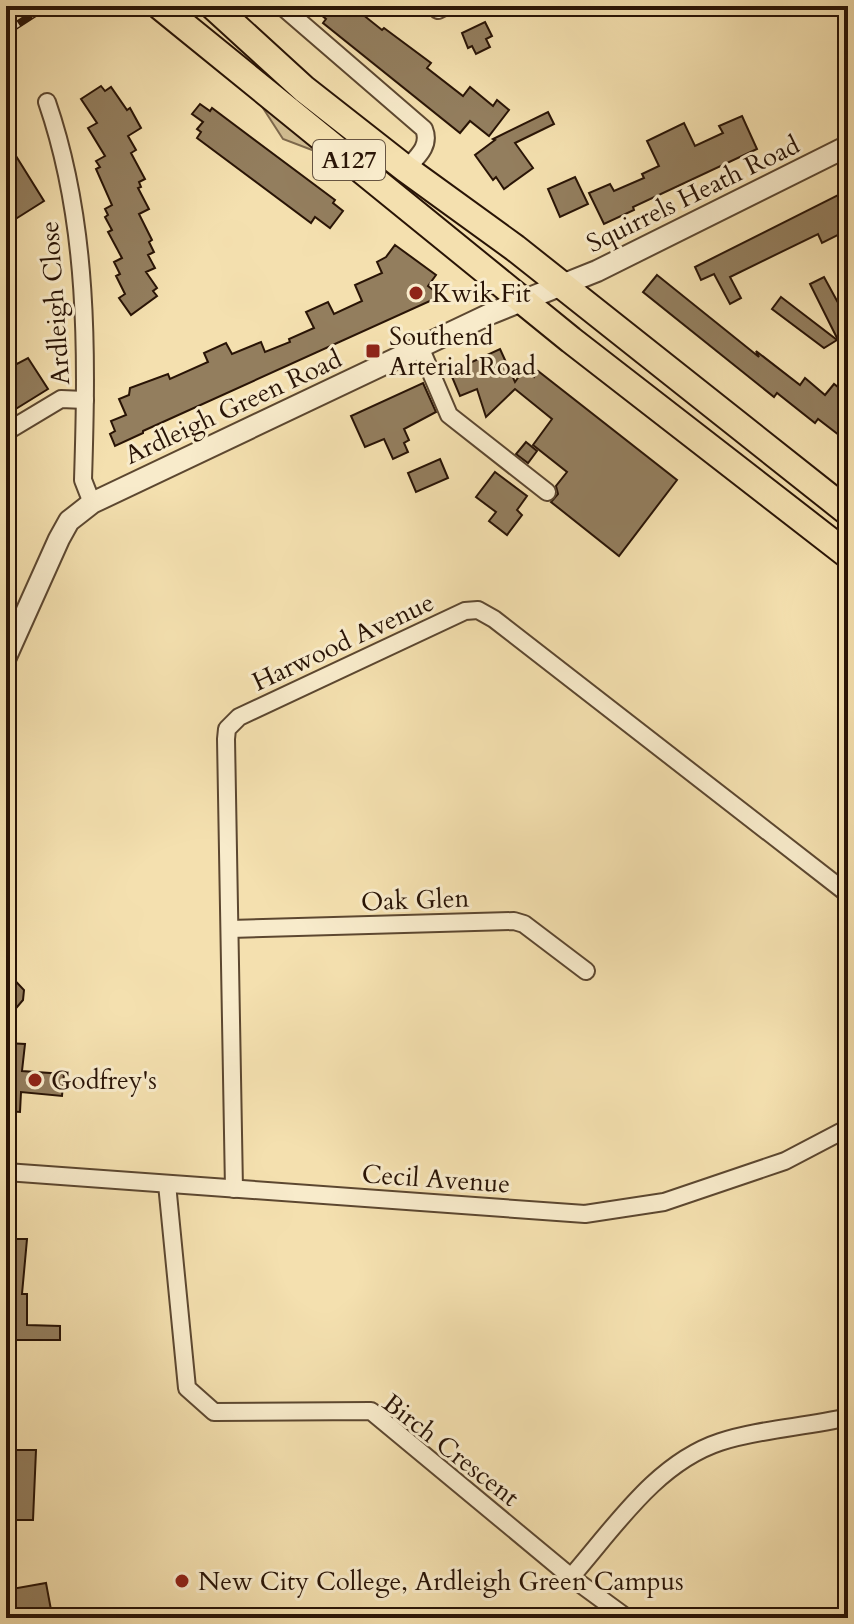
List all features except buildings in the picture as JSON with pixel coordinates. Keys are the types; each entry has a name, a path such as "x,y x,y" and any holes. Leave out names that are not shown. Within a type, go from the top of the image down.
{"highway":[{"name":"A127","path":"213,6 304,89 406,169 515,248 848,512"},
{"name":"A127","path":"168,12 628,384 848,555"},
{"name":"A127","path":"449,201 467,231 524,279 524,300"},
{"name":"A127","path":"561,286 561,310 622,361 628,384"}],"street":[{"path":"285,9 424,129 427,138 425,147 406,169"},
{"name":"Ardleigh Close","path":"47,102 61,145 71,193 82,276 86,328 83,480 92,503"},
{"name":"Squirrels Heath Road","path":"561,286 848,146"},
{"name":"Ardleigh Green Road","path":"6,657 69,521 92,503 420,347 561,286"},
{"path":"420,347 449,415 547,492"},
{"path":"6,432 61,399 85,400"},
{"name":"Harwood Avenue","path":"234,1189 226,739 232,722 465,611 478,610 494,619 848,894"},
{"name":"Oak Glen","path":"230,929 514,921 524,924 586,971"},
{"name":"Cecil Avenue","path":"6,1172 585,1214 664,1202 785,1161 848,1128"},
{"name":"Birch Crescent","path":"167,1184 187,1388 214,1412 371,1411 571,1577 627,1618"},
{"path":"571,1577 652,1484 685,1459 720,1442 848,1417"}],"shaded area":[{"path":"261,105 321,152 283,139"}],"railway":[{"path":"6,32 46,6"}],"place":[{"name":"Kwik Fit","path":"416,293"},
{"name":"Southend Arterial Road","path":"373,351"},
{"name":"Godfrey's","path":"35,1080"},
{"name":"New City College, Ardleigh Green Campus","path":"182,1581"}]}
